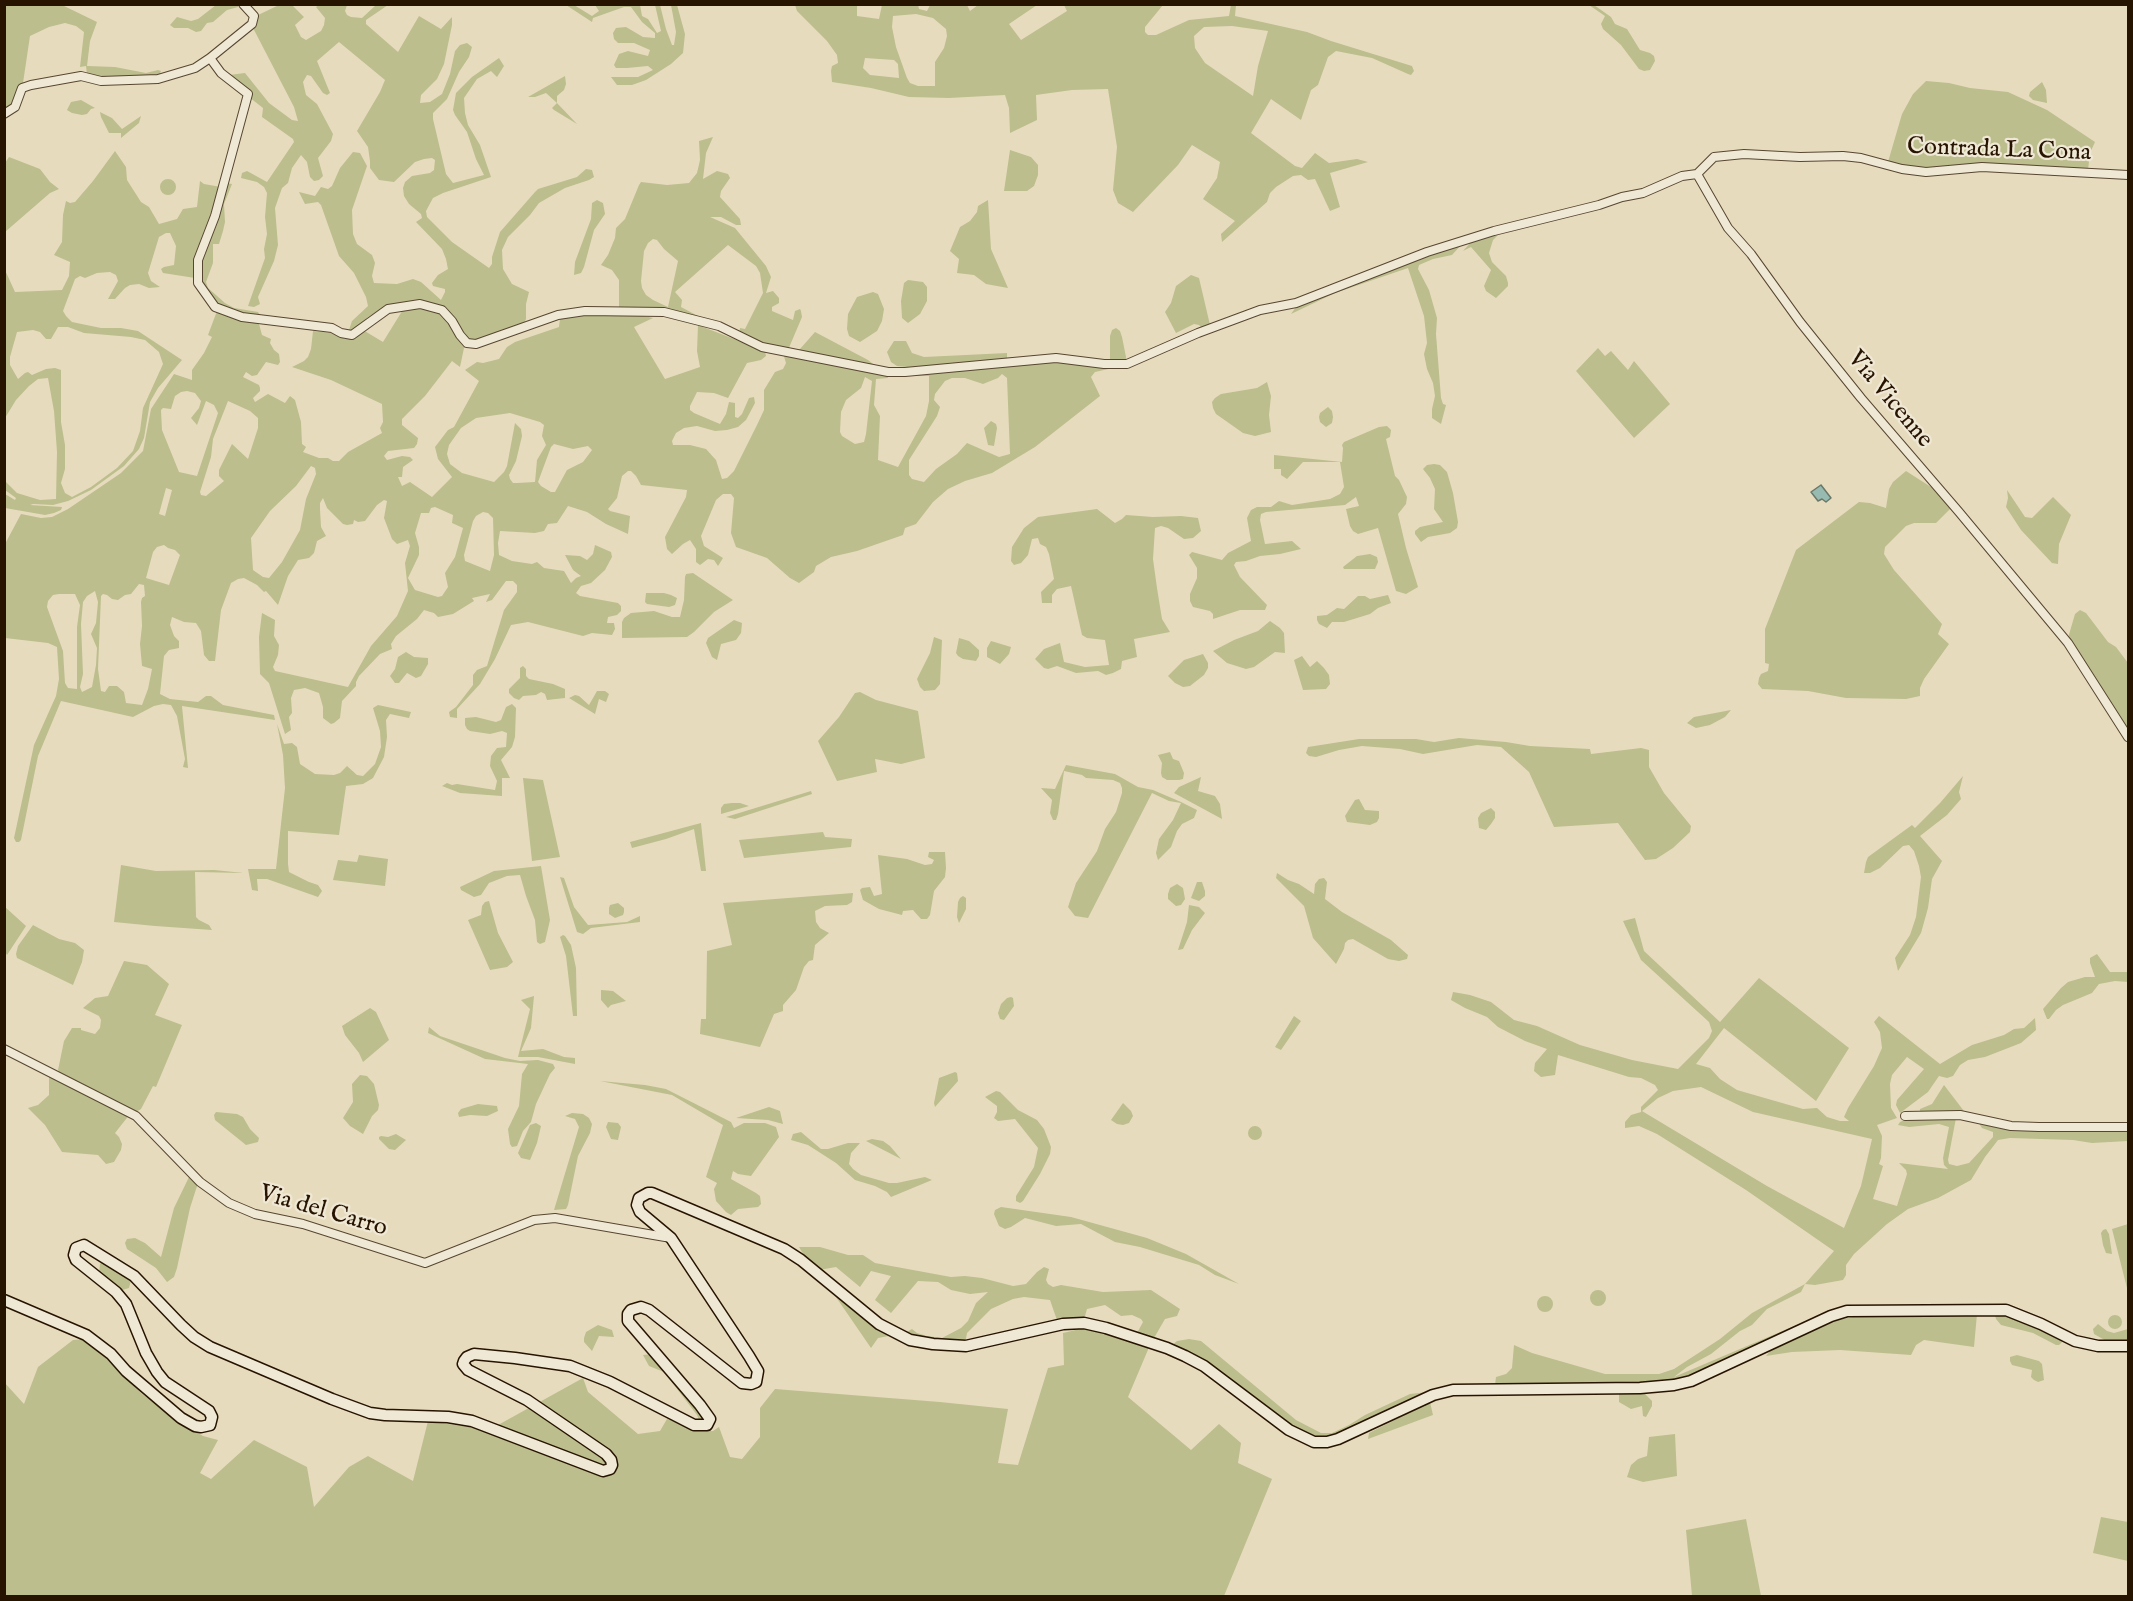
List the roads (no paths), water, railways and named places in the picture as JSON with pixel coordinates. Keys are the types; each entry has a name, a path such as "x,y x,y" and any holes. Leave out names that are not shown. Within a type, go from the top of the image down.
{"main road":[{"path":"4,1300 86,1335 111,1354 126,1371 181,1418 195,1426 210,1425 212,1417 209,1411 165,1382 157,1372 146,1353 126,1304 116,1292 76,1260 74,1255 76,1248 84,1245 134,1276 188,1331 210,1347 370,1413 435,1416 472,1421 603,1471 610,1469 612,1465 606,1454 527,1400 468,1370 463,1364 467,1357 474,1354 570,1366 610,1382 694,1425 707,1425 710,1419 700,1405 628,1320 631,1310 641,1307 649,1310 742,1383 756,1382 758,1371 671,1238 640,1212 638,1201 643,1194 652,1193 784,1249 801,1260 879,1324 910,1340 966,1346 1063,1324 1084,1323 1106,1328 1167,1348 1204,1366 1289,1430 1314,1442 1338,1439 1432,1395 1453,1390 1640,1388 1691,1381 1831,1316 1847,1311 2006,1310 2075,1341 2098,1346 2128,1346"}],"street":[{"path":"4,114 15,107 22,88 31,85 81,76 101,81 158,79 190,70 210,58 252,24 254,16 243,4"},
{"path":"210,58 221,73 248,94 215,216 198,260 198,283 215,307 242,317 332,328 340,333 352,335 388,309 420,304 442,310 467,343 476,344 558,315 585,311 664,312 719,326 762,347 888,372 1056,358 1104,364 1127,364 1198,333 1260,310 1296,303 1427,252 1494,231 1599,206 1622,197 1643,193 1682,176 1697,174"},
{"name":"Contrada La Cona","path":"1697,174 1714,157 1744,154 1800,157 1843,156 1926,172 1982,167 2128,175"},
{"name":"Via Vicenne","path":"1697,174 1728,228 1751,254 1806,331 2067,642 2128,737"},
{"name":"Via del Carro","path":"4,1049 136,1116 200,1182 229,1203 255,1214 303,1224 425,1263 534,1220 555,1218 671,1238"},
{"path":"1905,1116 1960,1115 2011,1126 2128,1126"}],"water":[{"path":"1821,485 1831,498 1826,502 1822,499 1818,501 1811,492"}]}
